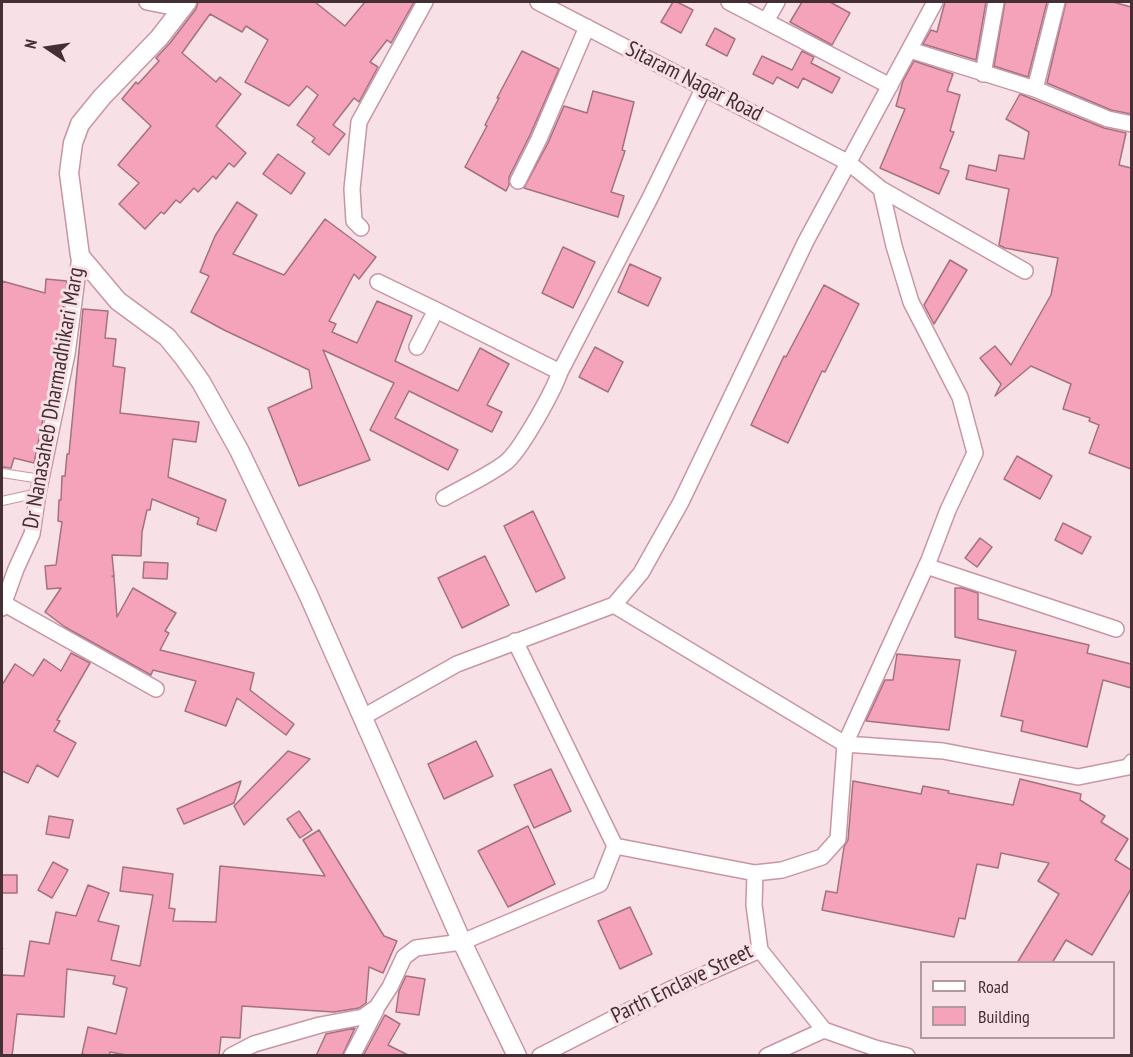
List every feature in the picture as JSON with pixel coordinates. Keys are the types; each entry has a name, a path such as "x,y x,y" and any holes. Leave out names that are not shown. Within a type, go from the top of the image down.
{"street":[{"path":"147,2 184,5"},
{"path":"361,228 354,220 352,189 359,122 425,2"},
{"name":"Sitaram Nagar Road","path":"538,2 566,8 587,27 849,163 881,189 1025,271"},
{"path":"729,2 890,86"},
{"path":"766,21 777,2"},
{"path":"363,717 457,664 614,605 641,573 681,502 806,241 935,2"},
{"path":"983,74 996,2"},
{"path":"1035,88 1057,2"},
{"path":"184,5 159,38 80,124 73,143 69,173 80,256 118,301 167,338 201,382 244,460 308,594 462,942 517,1056"},
{"path":"518,181 539,139 587,27"},
{"path":"910,51 1035,88 1108,119 1131,124"},
{"path":"444,498 506,463 526,435 555,386 704,87"},
{"path":"615,846 755,873 782,870 822,857 838,839 845,744 975,453 960,397 911,302 894,246 881,189"},
{"name":"Dr Nanasaheb Dharmadhikari Marg","path":"2,605 32,534 39,486 67,354 80,256"},
{"path":"378,282 560,372"},
{"path":"417,347 436,310"},
{"path":"926,566 1116,629"},
{"path":"2,605 156,689"},
{"path":"614,605 845,744 943,751 1078,777 1130,768"},
{"path":"352,1056 404,957 416,948 462,942 600,884 615,846 516,641"},
{"name":"Parth Enclave Street","path":"540,1056 670,989 760,950 754,904 755,873"},
{"path":"760,950 824,1030 875,1048 907,1056"},
{"path":"231,1056 254,1044 320,1025 363,1017 377,1007"},
{"path":"767,1056 824,1030"}],"lane":[{"path":"2,473 39,486"},
{"path":"2,501 39,486"}],"building":[{"path":"198,2 315,2 345,26 365,2 414,2 391,43 387,40 370,62 378,67 359,102 354,98 333,125 345,134 329,155 312,142 315,138 297,125 318,95 307,86 289,106 245,82 268,40 246,26 242,32 210,14 182,53 216,82 220,77 241,94 216,126 246,153 234,167 229,163 216,179 213,176 198,192 194,188 180,203 176,200 164,214 161,212 145,229 119,204 139,183 118,165 151,126 122,99 136,82 138,84 159,61 156,58 196,9"},
{"path":"673,2 693,10 681,33 661,22"},
{"path":"802,2 830,2 850,13 832,45 790,22"},
{"path":"945,2 986,2 976,60 923,44 931,30 937,32"},
{"path":"1005,2 1047,2 1028,77 994,66"},
{"path":"1066,2 1113,2 1131,7 1131,114 1111,110 1047,83"},
{"path":"715,28 735,39 727,56 706,45"},
{"path":"522,51 559,69 509,177 506,191 465,167"},
{"path":"802,51 814,57 811,63 840,78 832,93 803,78 798,88 777,77 773,84 753,74 762,56 792,70"},
{"path":"914,61 953,74 947,91 960,95 950,131 954,132 940,168 949,171 939,194 880,168 905,109 896,106 903,81"},
{"path":"593,91 634,102 622,150 625,151 611,192 624,196 618,217 524,188 548,143 564,106 587,113"},
{"path":"1020,94 1104,128 1126,133 1119,165 1131,168 1131,469 1089,453 1099,425 1089,421 1090,418 1063,409 1071,384 1031,366 995,396 1001,384 980,358 995,346 1011,365 1051,295 1058,258 999,245 1009,189 966,179 969,165 996,171 999,155 1024,159 1029,132 1006,119"},
{"path":"278,154 305,173 291,194 263,174"},
{"path":"237,202 257,215 233,254 284,275 325,219 376,257 359,279 354,274 329,321 336,324 332,332 357,343 377,301 412,316 395,361 458,391 480,348 509,364 487,405 502,412 492,432 409,391 395,418 458,450 448,470 370,430 394,383 323,350 370,460 299,486 268,408 312,388 309,370 191,312 209,276 200,272 215,236"},
{"path":"563,247 595,262 573,308 542,293"},
{"path":"950,260 967,270 934,324 924,305"},
{"path":"630,264 661,278 648,306 618,292"},
{"path":"46,279 67,281 57,352 34,463 14,458 11,468 2,467 2,281 45,293"},
{"path":"824,285 859,304 825,372 822,371 788,443 751,425 784,356 786,357"},
{"path":"83,309 108,311 105,338 116,339 113,366 125,368 120,413 199,422 196,442 173,439 168,477 226,500 216,531 197,524 199,518 152,499 142,532 141,556 112,555 117,617 133,588 176,613 165,631 169,633 160,650 254,673 250,690 294,724 286,735 237,698 226,726 185,711 196,681 153,670 151,675 65,627 45,612 61,588 47,589 45,566 56,565 62,522 58,521 59,500 61,500 62,476 65,476 67,454 69,454"},
{"path":"595,347 623,362 608,392 579,377"},
{"path":"1017,456 1052,476 1040,499 1004,479"},
{"path":"533,511 565,578 536,592 504,526"},
{"path":"1063,523 1091,537 1082,554 1055,540"},
{"path":"980,538 992,547 977,567 965,558"},
{"path":"485,556 509,605 462,628 438,578"},
{"path":"144,562 168,563 167,579 143,578"},
{"path":"955,588 978,593 978,619 1089,645 1087,653 1131,664 1131,688 1103,680 1087,747 1021,731 1023,721 1001,716 1016,651 955,637"},
{"path":"71,653 90,663 57,720 60,721 54,731 76,743 58,777 37,765 28,783 2,771 2,685 15,664 33,676 44,659 61,671"},
{"path":"897,654 960,660 949,730 866,721 885,680 893,680"},
{"path":"476,741 493,776 444,799 428,764"},
{"path":"288,751 310,759 244,825 234,806"},
{"path":"551,769 571,811 534,828 514,785"},
{"path":"1020,779 1081,794 1080,800 1105,816 1101,822 1128,839 1115,860 1131,870 1131,889 1092,955 1066,940 1053,961 1018,961 1059,894 1038,881 1049,863 1001,853 998,868 977,864 965,919 959,918 954,937 822,910 826,891 837,893 844,847 848,840 853,781 921,794 923,786 1013,805"},
{"path":"241,781 234,803 184,824 177,809"},
{"path":"299,811 312,830 300,838 287,819"},
{"path":"49,816 73,820 69,838 46,834"},
{"path":"528,826 555,884 508,907 478,851"},
{"path":"319,830 384,936 397,941 383,973 369,967 366,1003 359,1008 334,1012 242,1006 240,1038 221,1037 219,1056 132,1056 110,1052 109,1056 90,1056 82,1054 88,1027 116,1034 127,988 113,984 115,976 67,969 64,1017 17,1014 12,1056 2,1056 2,975 24,976 30,941 49,944 56,912 76,916 88,885 109,893 98,921 119,926 111,960 140,966 153,895 120,891 123,867 173,874 169,908 175,909 173,921 216,922 220,866 325,876 303,840"},
{"path":"53,862 68,870 52,898 38,890"},
{"path":"2,875 17,875 17,893 2,893"},
{"path":"630,907 652,954 620,969 598,921"},
{"path":"406,976 425,979 419,1015 396,1012 399,991"},
{"path":"385,1015 400,1024 388,1045 410,1056 363,1056"},
{"path":"355,1028 342,1056 316,1056 326,1034"}]}
